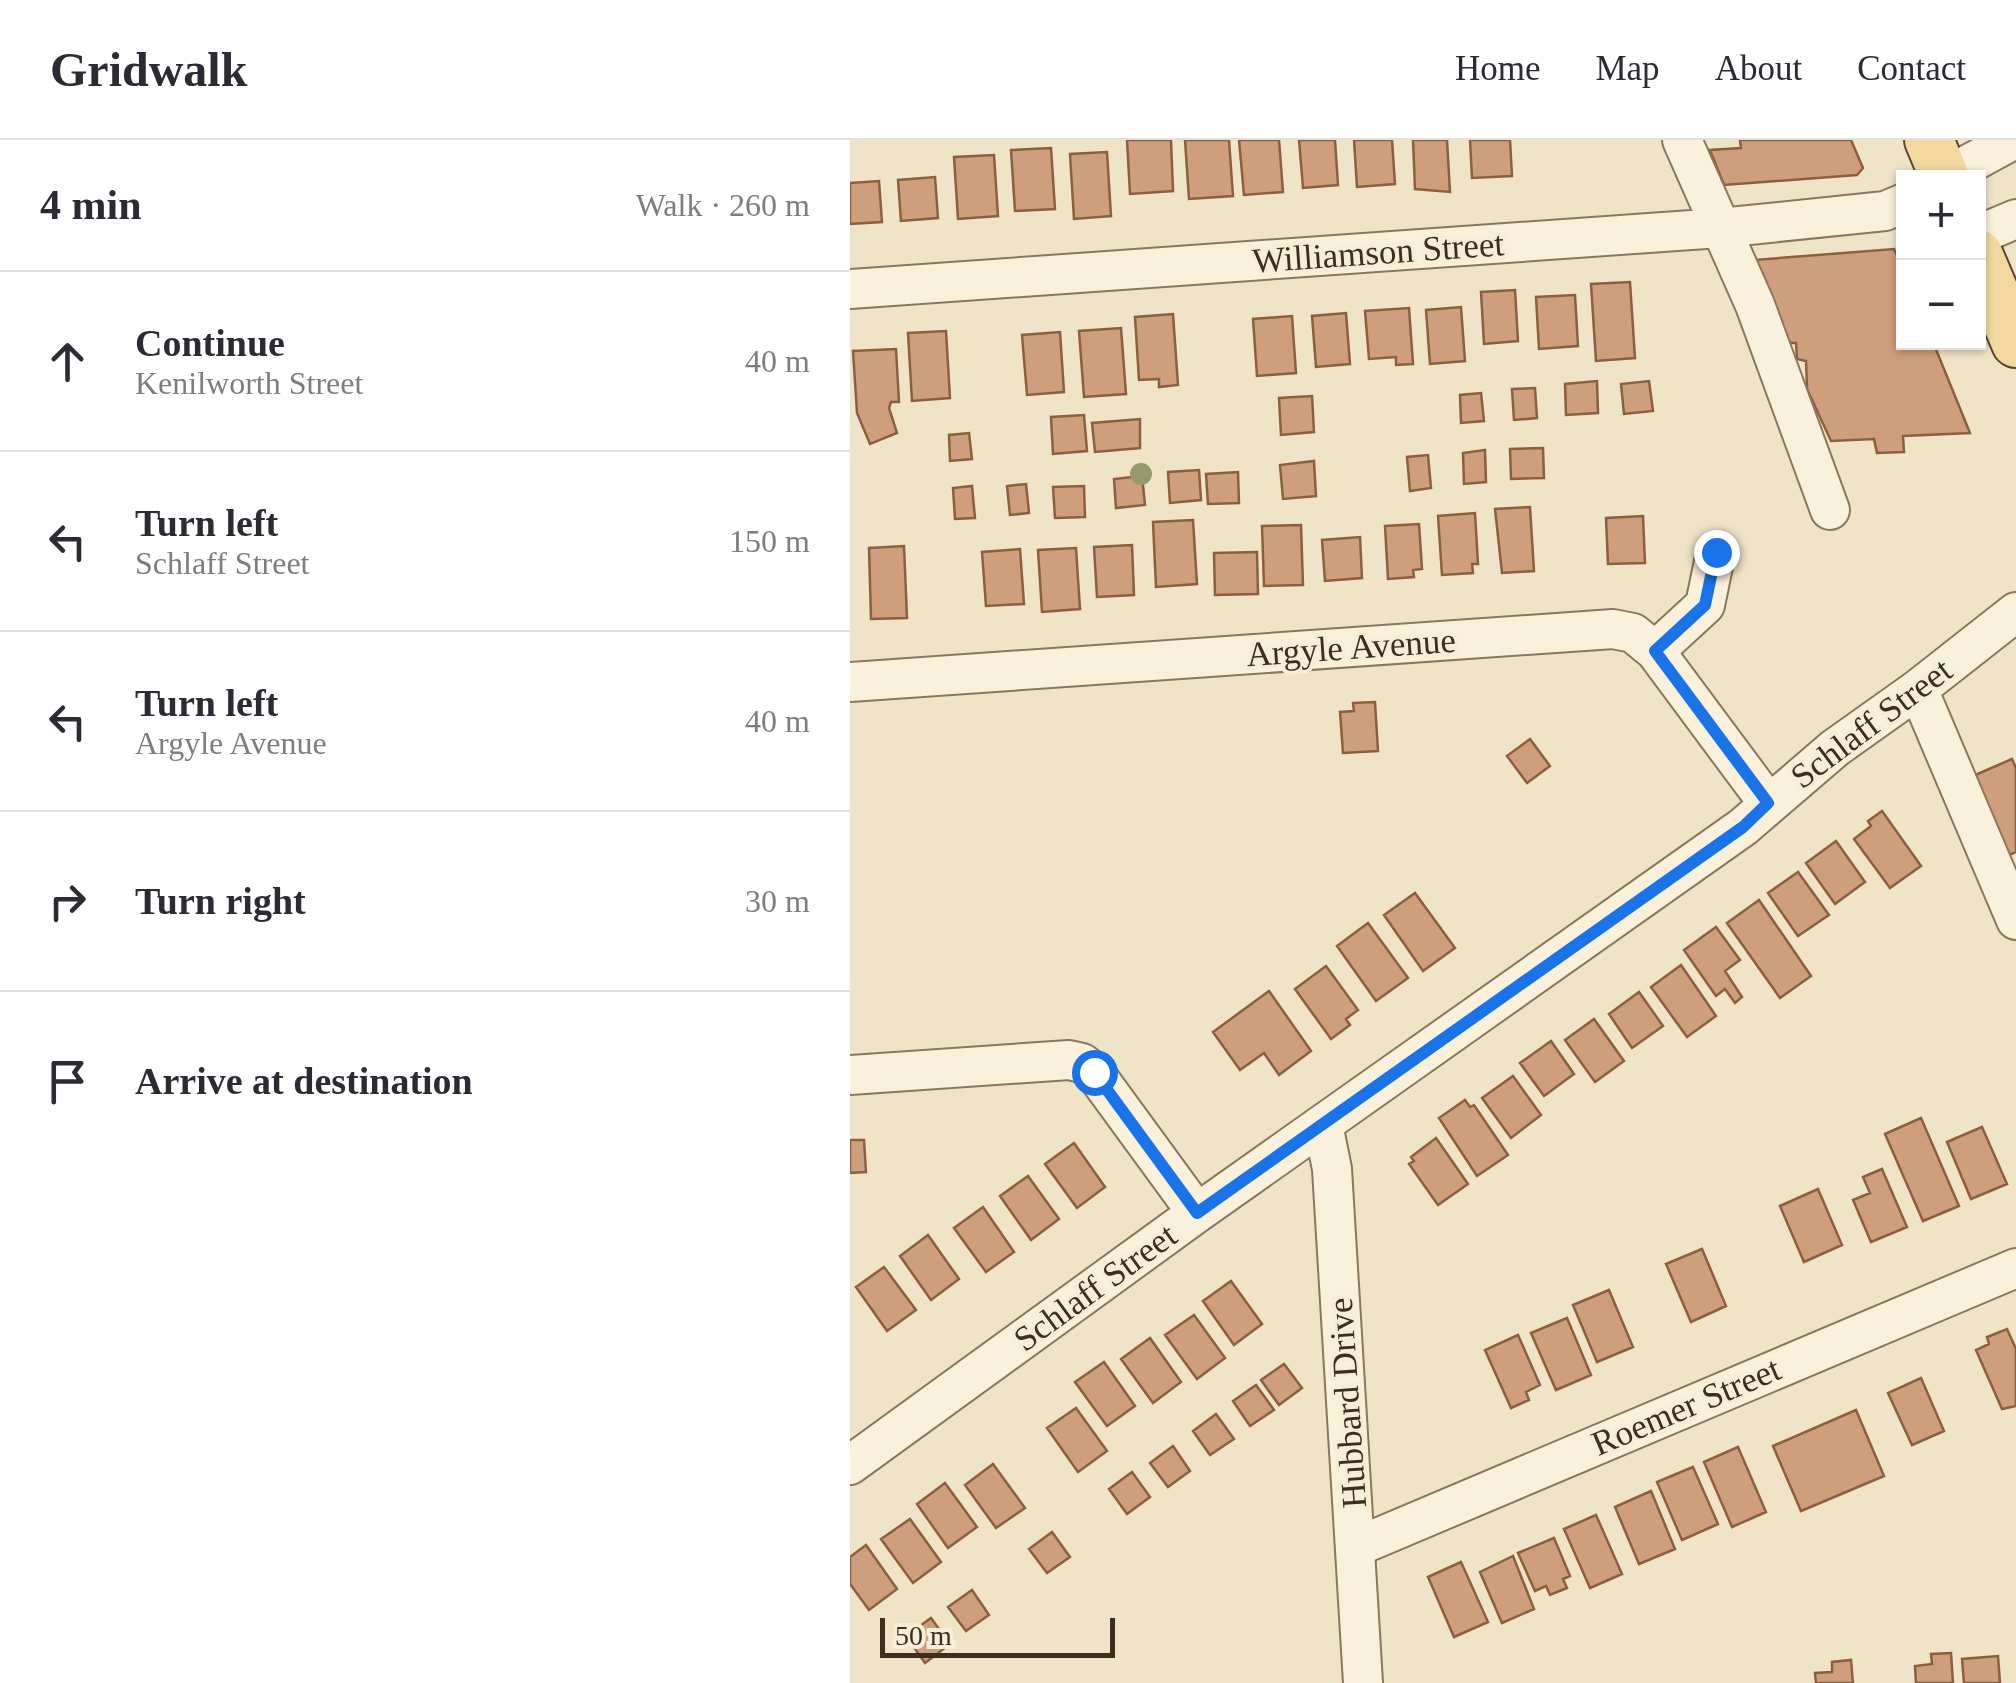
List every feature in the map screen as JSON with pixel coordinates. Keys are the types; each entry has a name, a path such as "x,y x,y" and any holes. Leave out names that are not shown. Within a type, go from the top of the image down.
{"main road":[{"path":"1929,140 1942,170"},
{"path":"1981,260 2016,343"}],"street":[{"path":"1682,140 1755,305 1830,510"},
{"path":"1959,170 2013,140"},
{"name":"Williamson Street","path":"850,289 1720,228 1885,211 1896,206"},
{"path":"1986,232 2016,219"},
{"path":"1655,651 1705,605 1716,552"},
{"name":"Schlaff Street","path":"850,1465 1197,1213 1743,827 1835,748 2016,612"},
{"name":"Argyle Avenue","path":"850,682 1613,629 1633,633 1655,651 1768,803"},
{"path":"1918,689 2016,920"},
{"path":"850,1075 1069,1060 1082,1063 1094,1072 1197,1213"},
{"name":"Hubbard Drive","path":"1323,1124 1332,1169 1363,1683"},
{"name":"Roemer Street","path":"1356,1547 2016,1268"}],"building":[{"path":"1127,140 1171,140 1173,191 1130,194"},
{"path":"1185,140 1229,140 1233,196 1189,199"},
{"path":"1239,140 1279,140 1283,192 1244,195"},
{"path":"1299,140 1335,140 1338,185 1303,188"},
{"path":"1354,140 1392,140 1395,184 1357,187"},
{"path":"1413,140 1447,140 1450,192 1415,189"},
{"path":"1470,140 1510,140 1512,176 1472,178"},
{"path":"1740,140 1851,140 1863,168 1857,175 1724,185 1710,150 1741,148"},
{"path":"1051,148 1055,209 1015,211 1011,150"},
{"path":"1107,152 1111,216 1074,219 1070,154"},
{"path":"994,155 998,216 958,219 954,157"},
{"path":"935,177 938,218 901,221 898,180"},
{"path":"879,181 882,222 850,224 850,183"},
{"path":"1894,249 1896,350 1936,350 1970,433 1903,436 1904,452 1877,453 1874,439 1831,441 1807,389 1806,361 1797,359 1796,343 1790,343 1754,260"},
{"path":"1630,282 1635,358 1596,361 1591,284"},
{"path":"1515,290 1518,341 1484,344 1481,292"},
{"path":"1575,295 1578,346 1539,349 1536,297"},
{"path":"1461,307 1465,361 1430,364 1426,310"},
{"path":"1409,308 1413,364 1396,365 1396,357 1369,359 1365,311"},
{"path":"1346,313 1350,364 1316,367 1312,316"},
{"path":"1173,314 1178,385 1159,387 1159,379 1139,380 1135,317"},
{"path":"1292,316 1296,373 1257,376 1253,319"},
{"path":"1121,328 1126,394 1084,397 1079,331"},
{"path":"946,331 950,398 912,401 908,333"},
{"path":"1060,332 1064,392 1027,395 1022,335"},
{"path":"896,349 899,402 891,402 889,408 897,433 870,444 857,413 853,351"},
{"path":"1597,381 1598,413 1566,415 1565,384"},
{"path":"1649,381 1653,411 1624,414 1621,384"},
{"path":"1535,388 1537,418 1514,420 1512,389"},
{"path":"1481,393 1484,421 1461,423 1460,395"},
{"path":"1312,396 1314,432 1281,435 1279,398"},
{"path":"1084,415 1087,451 1053,454 1051,417"},
{"path":"1140,419 1140,448 1095,452 1092,423"},
{"path":"969,433 972,459 950,461 949,435"},
{"path":"1543,448 1544,478 1511,479 1510,449"},
{"path":"1485,450 1486,482 1464,484 1463,453"},
{"path":"1428,455 1431,488 1410,491 1407,457"},
{"path":"1314,461 1316,496 1283,499 1280,465"},
{"path":"1199,470 1201,500 1170,503 1168,472"},
{"path":"1238,472 1239,503 1208,504 1206,474"},
{"path":"1142,476 1145,505 1116,508 1114,479"},
{"path":"1026,484 1029,513 1010,515 1007,486"},
{"path":"972,486 975,518 955,519 953,488"},
{"path":"1084,486 1085,517 1055,518 1053,487"},
{"path":"1530,507 1534,571 1502,573 1495,509"},
{"path":"1475,513 1478,564 1472,564 1473,573 1442,575 1438,516"},
{"path":"1643,516 1645,563 1608,564 1606,518"},
{"path":"1193,520 1197,584 1156,587 1153,522"},
{"path":"1419,524 1422,569 1413,570 1414,577 1388,579 1385,526"},
{"path":"1301,525 1303,585 1264,586 1262,526"},
{"path":"1360,537 1362,578 1325,581 1322,540"},
{"path":"1132,545 1134,595 1097,597 1094,547"},
{"path":"904,546 907,618 871,619 869,548"},
{"path":"1076,548 1080,609 1042,612 1038,550"},
{"path":"1020,549 1024,604 986,606 982,552"},
{"path":"1257,552 1258,594 1215,595 1214,553"},
{"path":"1375,702 1378,751 1343,753 1340,712 1354,711 1353,703"},
{"path":"1530,739 1550,766 1527,783 1507,756"},
{"path":"2012,759 2016,768 2016,852 2007,856 1973,776"},
{"path":"1882,811 1921,866 1890,888 1854,839"},
{"path":"1836,841 1865,882 1835,904 1806,863"},
{"path":"1798,872 1829,915 1798,936 1768,893"},
{"path":"1415,893 1455,948 1423,971 1384,915"},
{"path":"1759,900 1811,976 1780,998 1727,923"},
{"path":"1368,923 1408,978 1376,1001 1337,946"},
{"path":"1716,927 1740,960 1725,971 1742,997 1735,1003 1725,989 1716,996 1684,950"},
{"path":"1681,965 1716,1016 1687,1037 1651,987"},
{"path":"1326,966 1358,1010 1346,1019 1350,1025 1331,1039 1295,989"},
{"path":"1269,991 1311,1051 1279,1075 1264,1053 1240,1070 1213,1032"},
{"path":"1639,992 1663,1026 1632,1048 1609,1014"},
{"path":"1594,1019 1624,1061 1595,1082 1565,1040"},
{"path":"1551,1041 1574,1074 1544,1096 1520,1063"},
{"path":"1513,1076 1541,1115 1511,1138 1482,1098"},
{"path":"1465,1100 1470,1107 1474,1105 1508,1155 1477,1176 1439,1118"},
{"path":"1921,1118 1959,1206 1923,1221 1885,1134"},
{"path":"1982,1127 2007,1184 1971,1199 1947,1142"},
{"path":"1436,1138 1468,1184 1438,1205 1409,1164 1414,1161 1411,1157"},
{"path":"850,1140 864,1140 866,1172 850,1173"},
{"path":"1074,1143 1105,1187 1077,1208 1045,1164"},
{"path":"1882,1169 1907,1227 1871,1242 1853,1200 1870,1193 1863,1177"},
{"path":"1028,1176 1059,1219 1031,1240 1000,1196"},
{"path":"1818,1189 1842,1245 1804,1262 1780,1206"},
{"path":"983,1207 1014,1252 986,1272 954,1228"},
{"path":"928,1235 959,1279 931,1300 900,1256"},
{"path":"1702,1249 1726,1306 1691,1322 1666,1264"},
{"path":"884,1267 916,1310 887,1331 856,1287"},
{"path":"1231,1281 1262,1324 1234,1345 1203,1301"},
{"path":"1609,1290 1633,1347 1597,1362 1573,1305"},
{"path":"1194,1315 1225,1358 1197,1379 1165,1335"},
{"path":"1567,1318 1591,1375 1556,1390 1531,1333"},
{"path":"2007,1329 2016,1349 2016,1406 2002,1409 1976,1350 1989,1344 1987,1337"},
{"path":"1518,1335 1540,1385 1526,1392 1529,1400 1511,1408 1485,1350"},
{"path":"1150,1338 1181,1382 1153,1403 1121,1359"},
{"path":"1104,1362 1135,1406 1107,1426 1075,1382"},
{"path":"1284,1364 1302,1388 1279,1405 1261,1380"},
{"path":"1921,1378 1944,1431 1912,1445 1888,1393"},
{"path":"1256,1385 1274,1410 1250,1426 1233,1401"},
{"path":"1076,1408 1107,1451 1078,1472 1047,1428"},
{"path":"1856,1410 1884,1476 1801,1511 1773,1446"},
{"path":"1216,1414 1234,1439 1210,1455 1193,1431"},
{"path":"1173,1446 1190,1471 1168,1487 1150,1463"},
{"path":"1738,1447 1766,1512 1732,1527 1704,1462"},
{"path":"993,1464 1025,1508 996,1528 965,1485"},
{"path":"1693,1467 1718,1524 1682,1540 1657,1482"},
{"path":"1132,1472 1150,1497 1127,1514 1109,1489"},
{"path":"945,1483 977,1527 948,1548 917,1504"},
{"path":"1651,1491 1675,1549 1639,1564 1615,1507"},
{"path":"1596,1515 1622,1574 1590,1588 1564,1529"},
{"path":"910,1519 941,1562 913,1583 881,1539"},
{"path":"1052,1532 1070,1557 1047,1573 1029,1549"},
{"path":"1554,1538 1570,1576 1563,1579 1567,1588 1550,1595 1546,1586 1535,1591 1518,1553"},
{"path":"866,1545 897,1589 869,1610 850,1584 850,1557"},
{"path":"1513,1556 1534,1609 1502,1623 1480,1572"},
{"path":"1461,1562 1488,1622 1454,1637 1428,1577"},
{"path":"972,1590 989,1615 966,1631 948,1607"},
{"path":"931,1618 950,1644 925,1663 906,1636"},
{"path":"1951,1653 1953,1683 1916,1683 1915,1666 1932,1664 1931,1654"},
{"path":"1998,1656 2000,1683 1964,1683 1962,1659"},
{"path":"1851,1660 1853,1683 1816,1683 1815,1673 1832,1672 1832,1662"}],"route":[{"path":"1094,1072 1197,1213 1743,827 1768,803 1655,651 1705,605 1716,552"}]}
